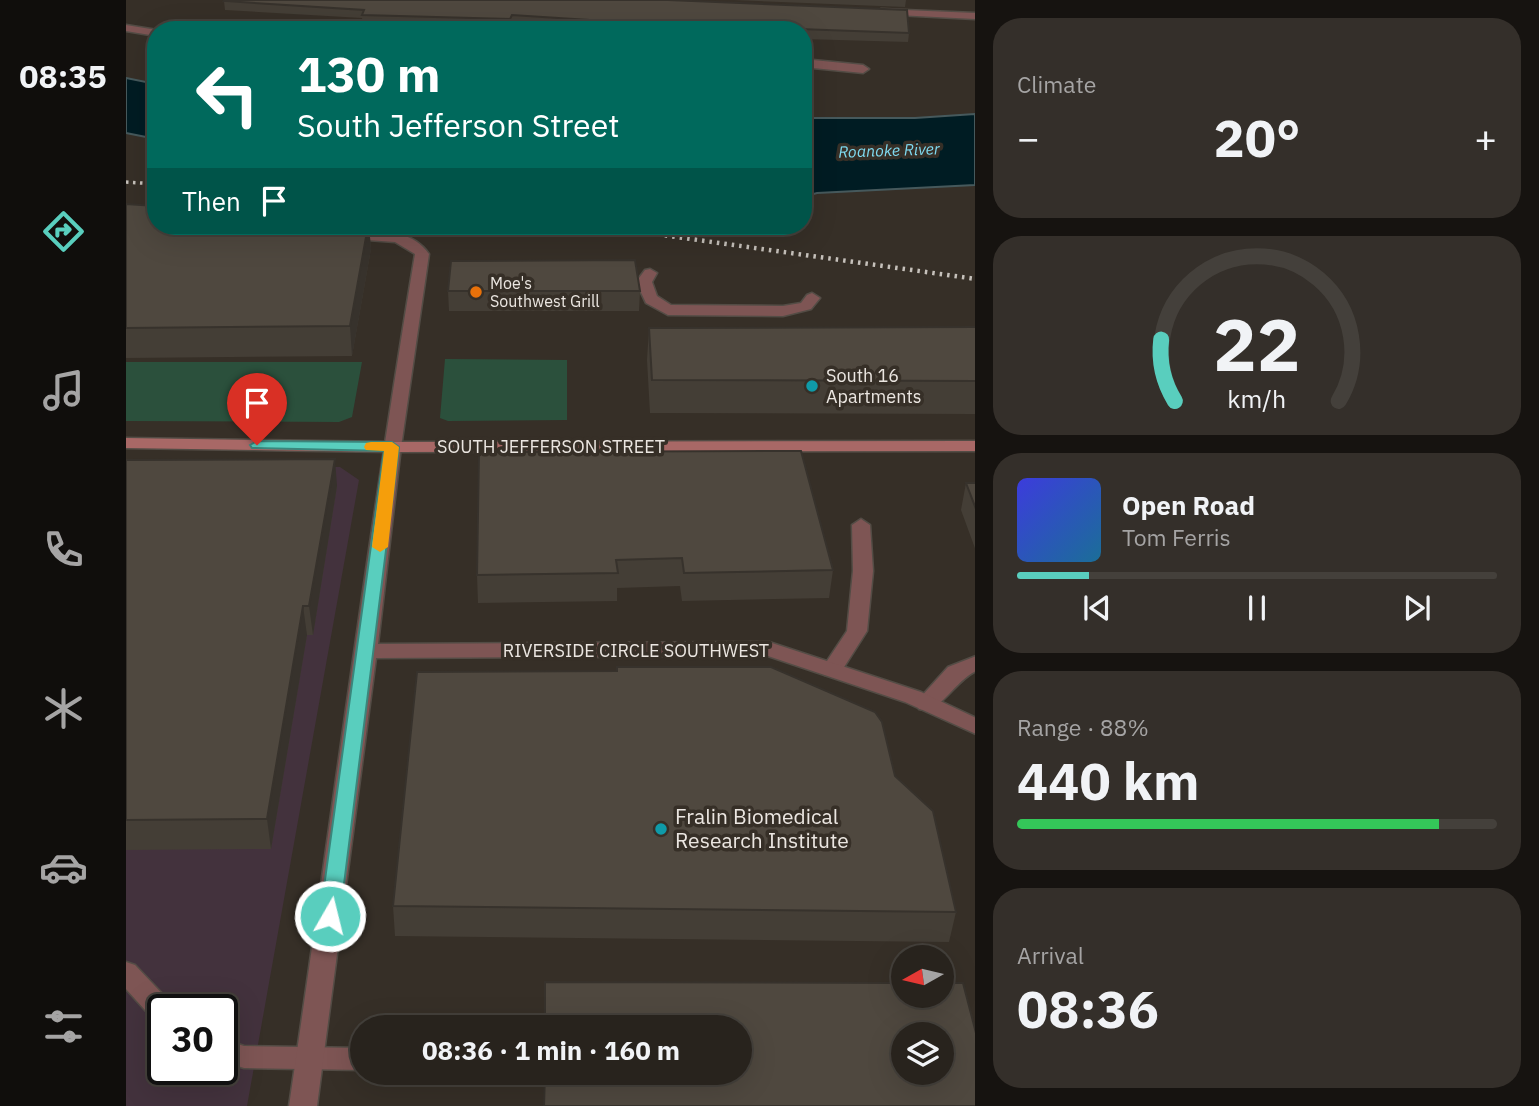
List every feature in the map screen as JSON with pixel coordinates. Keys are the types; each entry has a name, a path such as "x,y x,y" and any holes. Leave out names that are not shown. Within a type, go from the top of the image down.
{"main road":[{"name":"SOUTH JEFFERSON STREET","path":"126,443 392,447 975,446"}],"street":[{"path":"868,11 975,16"},
{"path":"126,29 147,32"},
{"path":"812,63 863,69"},
{"path":"303,1106 367,651 392,447 422,254 418,247 408,241 345,235"},
{"path":"832,670 857,631 863,571 861,525"},
{"name":"RIVERSIDE CIRCLE SOUTHWEST","path":"367,651 769,649 927,704 975,727"},
{"path":"927,704 955,672 975,663"},
{"path":"126,972 147,995"},
{"path":"238,1055 350,1059"}],"lane":[{"path":"650,273 644,282 649,298 656,305 668,310 783,311 806,306 811,298"}],"shaded area":[{"path":"126,467 340,467 359,480 247,1106 126,1106"}],"green space":[{"path":"445,359 567,360 567,420 448,421 440,418"},
{"path":"126,362 362,362 352,417 339,422 126,421"}],"water":[{"path":"126,78 147,82 147,137 126,133"},
{"name":"Roanoke River","path":"975,114 975,185 812,194 812,118 915,118"}],"building":[{"path":"668,0 907,10 909,33 812,29 812,21 605,21 512,15 510,19 362,15 364,10 224,1"},
{"path":"126,204 147,205 147,235 366,235 350,326 126,328"},
{"path":"635,260 640,291 448,291 451,261"},
{"path":"975,327 975,381 652,380 649,328"},
{"path":"801,451 833,570 684,573 682,558 616,560 618,573 477,575 479,452"},
{"path":"335,459 309,606 303,606 267,819 126,820 126,460"},
{"path":"966,483 975,483 975,506"},
{"name":"Fralin Biomedical Research Institute","path":"617,667 771,667 875,712 882,722 895,776 933,811 956,912 393,906 417,672 617,671"},
{"path":"545,982 891,983 891,1008 954,1008 954,983 963,983 975,1029 975,1106 544,1106 545,1085 752,1085 752,1015 545,1015"}],"railway":[{"path":"126,182 147,183"},
{"path":"662,235 975,279"}],"slow traffic":[{"path":"371,447 392,447 380,547"}],"place":[{"name":"Moe's Southwest Grill","path":"476,292"},
{"name":"South 16 Apartments","path":"812,386"},
{"name":"Fralin Biomedical Research Institute","path":"661,829"}],"route":[{"path":"257,445 392,447 330,916"}]}
